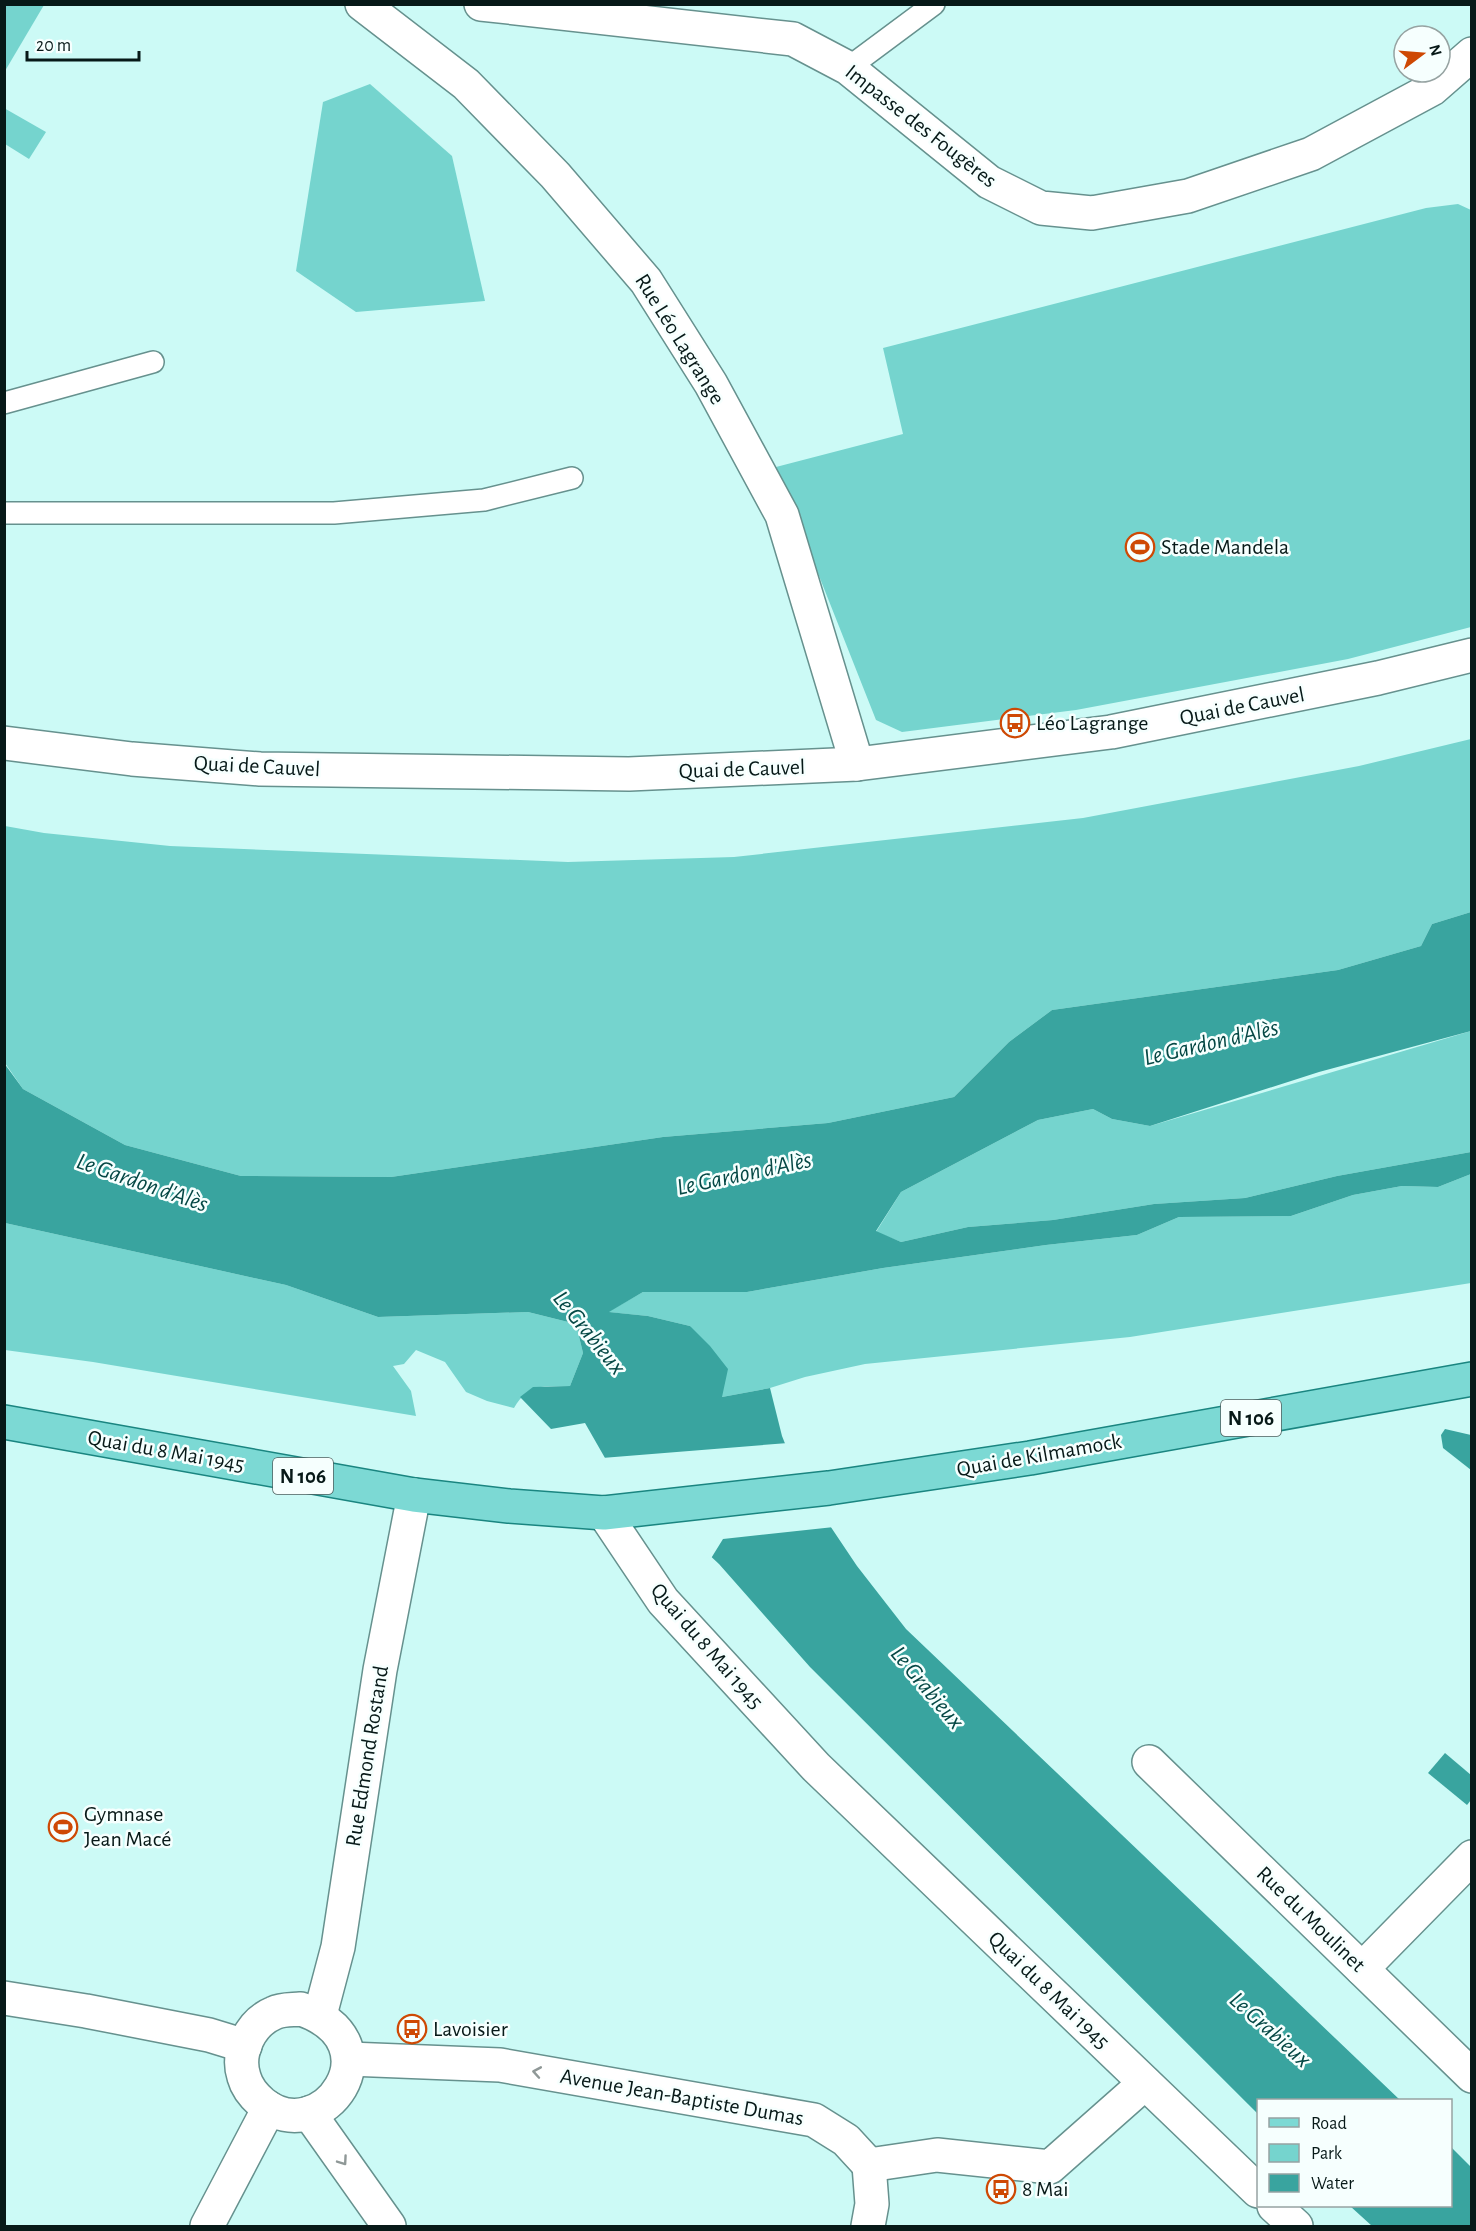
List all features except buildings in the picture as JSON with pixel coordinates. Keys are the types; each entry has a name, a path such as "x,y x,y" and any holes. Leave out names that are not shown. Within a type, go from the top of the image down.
{"main road":[{"name":"Quai de Kilmamock","path":"604,1513 829,1488 1030,1458 1472,1379"},
{"name":"Quai du 8 Mai 1945","path":"4,1422 414,1496 604,1513"}],"street":[{"name":"Rue Léo Lagrange","path":"363,4 466,84 555,175 646,281 711,384 782,515 857,764"},
{"name":"Impasse des Fougères","path":"481,4 794,39 848,68 989,182 1041,208 1092,213 1188,196 1311,154 1432,88 1472,54"},
{"name":"Quai de Cauvel","path":"4,743 132,759 260,769 629,774 857,764 1111,732 1378,678 1472,655"},
{"name":"Rue Edmond Rostand","path":"320,2016 338,1947 380,1670 414,1496"},
{"name":"Quai du 8 Mai 1945","path":"604,1513 663,1602 816,1767 1257,2190"},
{"name":"Rue du Moulinet","path":"1149,1762 1472,2076"},
{"path":"1362,1969 1472,1857"},
{"path":"4,1998 86,2011 208,2035 245,2046"},
{"path":"301,2009 320,2016 336,2029 346,2047 349,2059 341,2088 328,2104 309,2113 288,2115 269,2108 253,2095 243,2077 242,2056 248,2036 261,2020 274,2012 301,2009"},
{"name":"Avenue Jean-Baptiste Dumas","path":"349,2059 500,2065 814,2120 846,2140 868,2165"},
{"path":"868,2226 872,2204 868,2165 937,2155 1050,2167 1145,2083"},
{"path":"207,2226 269,2108"},
{"path":"309,2113 389,2226"},
{"path":"1276,2207 1296,2226"}],"lane":[{"path":"848,68 934,4"},
{"path":"4,403 153,362"},
{"path":"4,513 334,513 484,501 572,478"}],"green space":[{"path":"4,5 44,5 5,71"},
{"path":"370,84 452,156 485,301 356,312 296,271 323,102"},
{"path":"4,108 46,132 29,159 5,144"},
{"name":"Stade Mandela","path":"1458,204 1471,210 1471,627 1348,659 1076,710 902,732 876,720 776,467 903,434 883,348 1426,208"},
{"path":"1471,739 1471,912 1432,924 1421,946 1338,970 1052,1010 1009,1042 954,1097 828,1123 663,1137 391,1177 241,1176 125,1145 23,1089 5,1063 5,826 44,833 170,846 568,862 734,857 1083,818 1359,766"},
{"path":"1471,1031 1471,1152 1337,1176 1245,1198 1154,1204 1053,1220 968,1227 901,1242 876,1232 901,1192 1038,1120 1093,1109 1112,1119 1150,1126"},
{"path":"1471,1174 1471,1283 1130,1337 865,1364 805,1377 770,1388 722,1397 690,1326 648,1316 608,1312 643,1292 747,1292 883,1268 1046,1245 1137,1235 1179,1217 1291,1216 1353,1195 1402,1186 1438,1187"},
{"path":"5,1223 286,1285 378,1317 528,1312 576,1324 583,1353 570,1386 531,1390 514,1408 487,1401 466,1392 445,1362 416,1350 404,1364 393,1366 411,1391 416,1416 93,1362 5,1350"}],"water":[{"path":"1471,912 1471,1031 1319,1072 1150,1126 1112,1119 1093,1109 1038,1120 901,1192 876,1231 901,1242 968,1227 1053,1220 1154,1204 1245,1198 1337,1176 1471,1152 1471,1174 1438,1187 1402,1186 1353,1195 1291,1216 1179,1217 1137,1235 1046,1245 883,1268 747,1292 643,1292 609,1312 648,1316 690,1326 728,1369 722,1397 770,1388 782,1436 800,1481 857,1566 906,1629 1399,2099 1257,2099 1257,2113 810,1667 719,1564 605,1458 585,1423 551,1429 520,1397 533,1387 570,1386 583,1353 576,1324 528,1312 378,1317 286,1285 5,1223 4,1063 23,1089 125,1145 241,1176 391,1177 663,1137 828,1123 954,1097 1009,1042 1052,1010 1338,970 1421,946 1432,924"},
{"path":"1445,1429 1471,1435 1471,1470 1443,1448 1441,1435"},
{"path":"1445,1753 1471,1775 1471,1800 1467,1805 1428,1773"},
{"path":"1452,2148 1471,2167 1471,2226 1372,2226 1351,2207 1452,2207"}],"pier":[{"path":"788,1443 802,1480 834,1527 723,1539 710,1560 602,1458"}],"place":[{"name":"Stade Mandela","path":"1140,547"},
{"name":"Léo Lagrange","path":"1015,723"},
{"name":"Gymnase Jean Macé","path":"63,1827"},
{"name":"Lavoisier","path":"412,2029"},
{"name":"8 Mai","path":"1001,2189"}],"water label":[{"name":"Le Gardon d'Alès","path":"1211,1043"},
{"name":"Le Gardon d'Alès","path":"744,1174"},
{"name":"Le Gardon d'Alès","path":"142,1183"},
{"name":"Le Grabieux","path":"589,1333"},
{"name":"Le Grabieux","path":"927,1688"},
{"name":"Le Grabieux","path":"1270,2030"}]}
